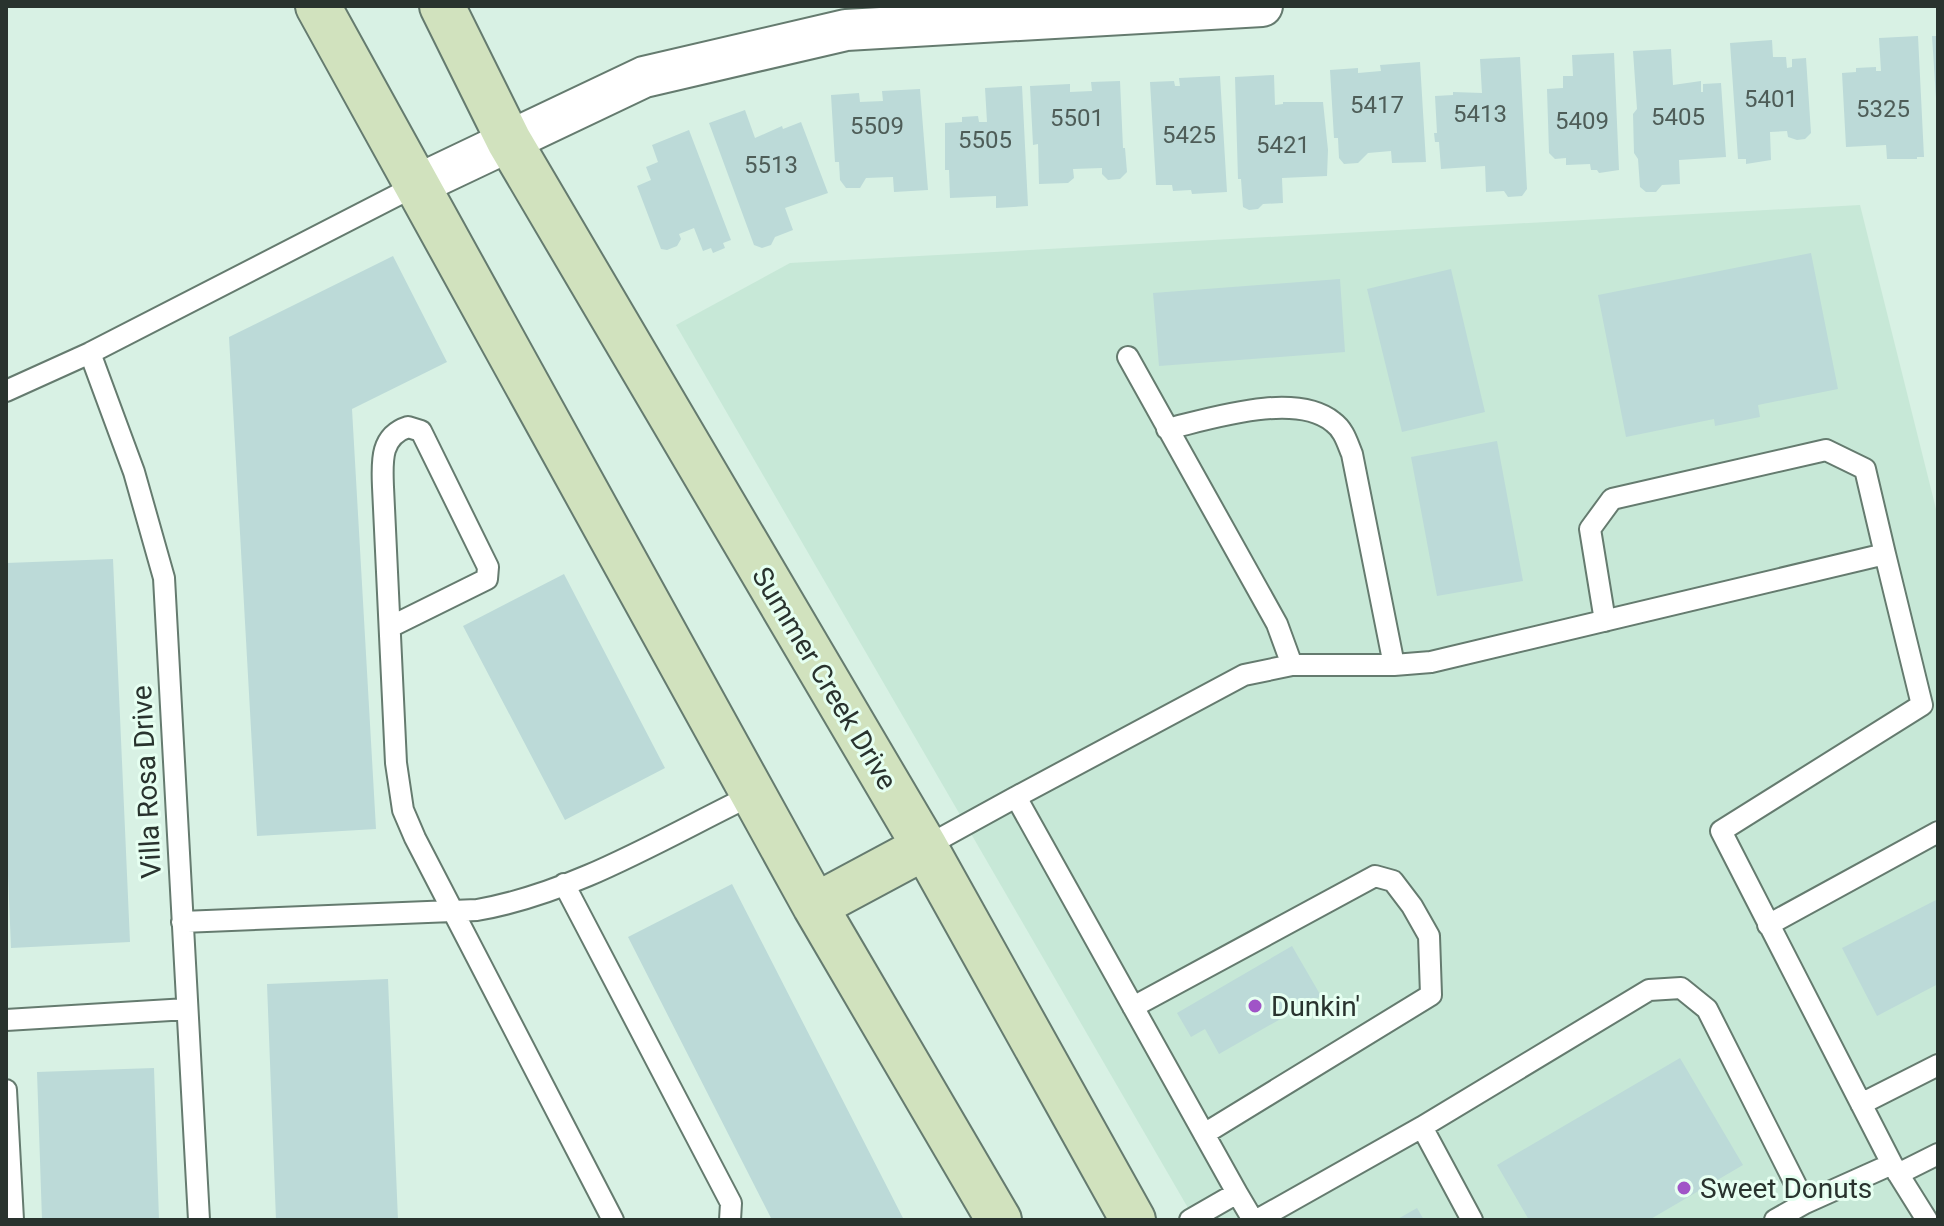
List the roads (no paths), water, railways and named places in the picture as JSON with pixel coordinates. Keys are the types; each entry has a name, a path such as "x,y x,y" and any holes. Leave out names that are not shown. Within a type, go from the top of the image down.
{"main road":[{"path":"318,6 815,906 999,1220"},
{"name":"Summer Creek Drive","path":"442,6 509,141 925,847 1133,1220"},
{"path":"815,906 925,847"}],"street":[{"path":"417,185 644,77 846,30 1262,6"}],"lane":[{"path":"6,391 90,353 417,185"},
{"name":"Villa Rosa Drive","path":"90,353 134,472 164,578 199,1220"},
{"path":"1128,357 1277,624 1292,665"},
{"path":"1167,429 1240,411 1291,408 1316,412 1333,421 1344,433 1352,454 1394,665"},
{"path":"390,627 487,579 488,567 421,431 408,427 391,437 382,456 396,763 403,810 613,1220"},
{"path":"1605,621 1590,529 1612,499 1826,450 1865,469 1922,705 1721,831 1895,1169 1927,1220"},
{"path":"925,847 1244,675 1292,665 1431,662 1885,554"},
{"path":"182,922 454,911 511,904 591,874 754,794"},
{"path":"1016,797 1255,1220 1422,1127 1649,990 1681,988 1707,1009 1805,1203"},
{"path":"1768,925 1938,832"},
{"path":"1133,1007 1375,876 1393,881 1418,916 1429,936 1431,995 1204,1134"},
{"path":"564,884 731,1203 730,1220"},
{"path":"6,1020 187,1009"},
{"path":"1861,1104 1938,1065"},
{"path":"6,1090 13,1220"},
{"path":"1422,1127 1472,1220"},
{"path":"1775,1220 1805,1203 1938,1154"},
{"path":"1190,1220 1237,1193"}],"place":[{"name":"Dunkin'","path":"1255,1006"},
{"name":"Sweet Donuts","path":"1684,1188"}]}
